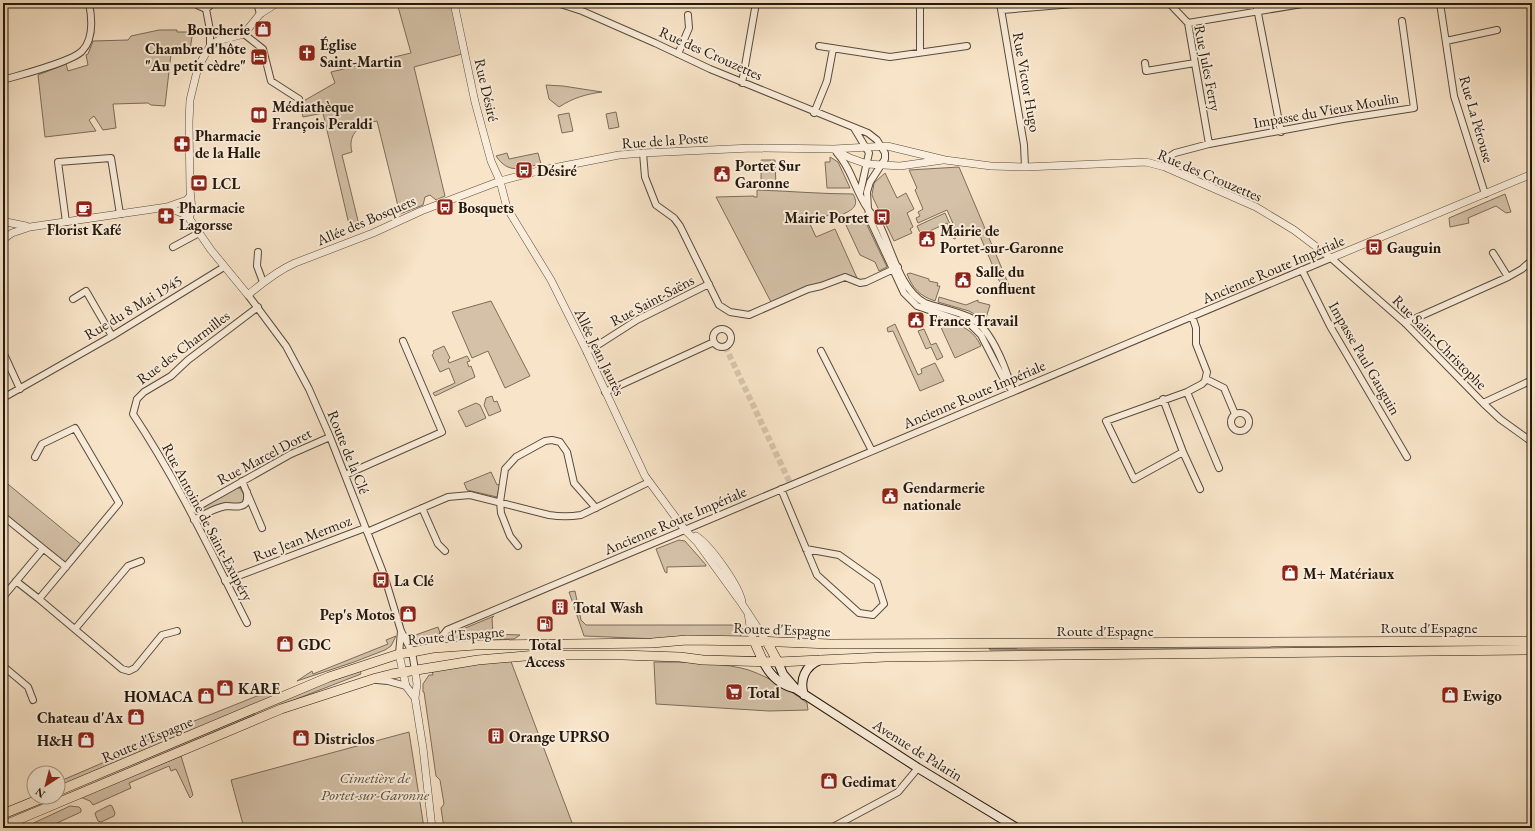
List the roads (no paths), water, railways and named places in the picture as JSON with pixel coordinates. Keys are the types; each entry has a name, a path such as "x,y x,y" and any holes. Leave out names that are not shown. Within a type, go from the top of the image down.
{"main road":[{"name":"Route d'Espagne","path":"66,789 330,677 399,654 433,648 476,645 652,643 687,640 830,644 1532,641"},
{"path":"754,641 763,661"},
{"path":"767,642 778,662"},
{"name":"Route d'Espagne","path":"3,826 281,709 370,680 402,672 478,660 537,655 622,655 680,657 703,660 778,662 885,656 1532,650"},
{"path":"804,695 802,686 805,673 811,665 825,659"},
{"name":"Avenue de Palarin","path":"763,661 775,678 786,686 796,689"},
{"name":"Avenue de Palarin","path":"778,662 783,674 796,689 804,695 918,768 1017,828"},
{"path":"3,814 26,805"}],"street":[{"path":"3,80 71,58 82,51 88,39 91,27 92,16 90,3"},
{"path":"197,3 197,5 206,9"},
{"path":"206,9 213,3"},
{"path":"257,3 260,14"},
{"path":"210,46 221,40 244,34 260,14 277,3"},
{"name":"Rue Désiré","path":"454,3 475,102 491,161 500,181"},
{"name":"Rue des Crouzettes","path":"557,3 582,11 742,83 868,133 877,140 881,146 945,160 991,166 1146,162 1164,167 1256,207 1294,230 1331,258"},
{"path":"742,83 756,3"},
{"path":"920,3 920,52"},
{"name":"Rue Victor Hugo","path":"1000,3 1024,145 1025,166"},
{"path":"1002,10 1086,3"},
{"name":"Rue Jules Ferry","path":"1169,3 1188,23 1209,144"},
{"path":"1256,3 1281,132"},
{"path":"1188,23 1308,3"},
{"name":"Rue La Pérouse","path":"1440,3 1454,96 1485,194"},
{"path":"186,216 192,210 190,196 189,144 190,100 198,67 210,46 210,30 206,9"},
{"path":"678,54 689,28 688,15"},
{"name":"Impasse du Vieux Moulin","path":"1164,167 1169,156 1209,144 1281,132 1343,119 1414,108 1402,21"},
{"path":"1446,41 1497,30"},
{"path":"244,34 263,49 271,80 300,99"},
{"path":"819,46 890,57 967,46"},
{"path":"814,112 827,81 833,49"},
{"path":"1145,63 1146,71 1195,63"},
{"path":"854,128 867,147 869,153 860,194"},
{"path":"868,209 867,192 870,182 885,159 885,153 881,146"},
{"name":"Rue de la Poste","path":"500,181 538,171 619,155 765,147 834,149 881,146"},
{"path":"834,149 846,164 868,209 877,219 896,268 908,289 920,300 969,317 984,328 1008,374 1013,392"},
{"name":"Rue de la Poste","path":"834,149 850,158 867,164 882,164"},
{"path":"643,153 645,176 656,205 674,218 680,226 719,305 723,309 745,315 754,313 808,289 845,277 860,283 866,282 896,268"},
{"path":"66,222 58,162 111,158 120,214"},
{"name":"Rue des Crouzettes","path":"882,164 900,166 945,160"},
{"name":"Ancienne Route Impériale","path":"433,648 447,630 650,546 781,489 1532,174"},
{"name":"Allée des Bosquets","path":"248,295 263,282 295,263 373,233 421,211 500,181"},
{"name":"Allée Jean Jaurès","path":"500,181 507,208 551,280 649,482 685,530 697,542 742,604 767,642"},
{"path":"4,238 19,230 30,227 167,207 187,200 190,196"},
{"path":"181,202 185,207 186,216"},
{"path":"167,207 186,216 224,267 248,295"},
{"path":"4,221 30,227"},
{"path":"4,221 8,230 4,238"},
{"path":"173,247 199,233"},
{"path":"258,252 257,266 263,282"},
{"path":"1493,253 1508,277"},
{"name":"Rue Saint-Christophe","path":"1331,258 1405,323 1500,419 1532,442"},
{"path":"1405,323 1508,277 1522,269 1532,260"},
{"name":"Rue du 8 Mai 1945","path":"3,398 112,336 224,267"},
{"name":"Impasse Paul Gauguin","path":"1302,270 1330,326 1407,457"},
{"name":"Rue Saint-Saëns","path":"587,352 637,320 709,284"},
{"path":"73,299 86,292 112,336"},
{"name":"Route de la Clé","path":"248,295 286,346 309,389 345,474 389,589 401,631 414,651"},
{"name":"Rue des Charmilles","path":"146,434 134,414 137,399 144,392 171,376 188,360 258,307"},
{"path":"1183,452 1134,478 1106,421 1163,399 1187,392 1202,384 1206,379 1207,372 1196,344 1196,328 1192,316"},
{"path":"345,474 442,432 403,341"},
{"path":"605,392 714,342"},
{"path":"820,351 872,451"},
{"path":"3,352 20,389"},
{"path":"1206,379 1224,388 1235,414"},
{"path":"1483,403 1532,380"},
{"path":"1187,392 1218,468"},
{"path":"1163,399 1183,452 1200,489"},
{"path":"34,456 42,444 75,428 120,504 39,599"},
{"name":"Rue Antoine de Saint-Exupéry","path":"146,434 190,511 246,623"},
{"name":"Rue Marcel Doret","path":"190,511 291,454 330,437"},
{"path":"518,546 510,536 501,513 500,502 505,469 516,457 545,441 552,440 560,442 567,452 574,483 596,508"},
{"path":"242,481 262,528"},
{"name":"Rue Jean Mermoz","path":"225,581 366,530 448,497 470,495 561,517 581,515 649,482"},
{"path":"781,489 817,576 859,613 873,615 884,604 877,582 839,555 806,549"},
{"path":"194,520 223,507 240,506 245,504 247,492"},
{"path":"422,508 438,544 445,551"},
{"path":"3,516 66,567"},
{"path":"3,597 43,549"},
{"path":"75,629 128,566 141,561"},
{"path":"16,581 122,669 129,671 135,668 162,635 177,630"},
{"name":"Allée Jean Jaurès","path":"748,613 751,633 754,641"},
{"name":"Route de la Clé","path":"399,654 401,631"},
{"path":"414,651 417,684 415,698 423,748 432,828"},
{"path":"399,654 406,686 415,698"},
{"path":"3,666 28,687 33,700"},
{"name":"Route d'Espagne","path":"370,680 388,681 406,686"},
{"path":"831,828 898,792 918,768"}],"tunnel":[{"path":"725,346 791,485"}],"place":[{"name":"Boucherie","path":"263,29"},
{"name":"Église Saint-Martin","path":"307,53"},
{"name":"Chambre d'hôte \"Au petit cèdre\"","path":"259,57"},
{"name":"Médiathèque François Peraldi","path":"259,115"},
{"name":"Pharmacie de la Halle","path":"182,144"},
{"name":"Désiré","path":"524,170"},
{"name":"Portet Sur Garonne","path":"722,174"},
{"name":"LCL","path":"199,183"},
{"name":"Bosquets","path":"445,207"},
{"name":"Florist Kafé","path":"84,209"},
{"name":"Pharmacie Lagorsse","path":"166,216"},
{"name":"Mairie Portet","path":"882,217"},
{"name":"Mairie de Portet-sur-Garonne","path":"927,239"},
{"name":"Gauguin","path":"1374,247"},
{"name":"Salle du confluent","path":"963,280"},
{"name":"France Travail","path":"916,320"},
{"name":"Gendarmerie nationale","path":"890,496"},
{"name":"M+ Matériaux","path":"1290,573"},
{"name":"La Clé","path":"381,580"},
{"name":"Total Wash","path":"560,607"},
{"name":"Pep's Motos","path":"408,614"},
{"name":"Total Access","path":"545,624"},
{"name":"GDC","path":"285,644"},
{"name":"KARE","path":"225,688"},
{"name":"Total","path":"734,692"},
{"name":"Ewigo","path":"1450,695"},
{"name":"HOMACA","path":"206,696"},
{"name":"Chateau d'Ax","path":"136,717"},
{"name":"Orange UPRSO","path":"496,736"},
{"name":"Districlos","path":"301,738"},
{"name":"H&H","path":"86,740"},
{"name":"Gedimat","path":"829,781"}],"park label":[{"name":"Cimetière de Portet-sur-Garonne","path":"375,786"}]}
